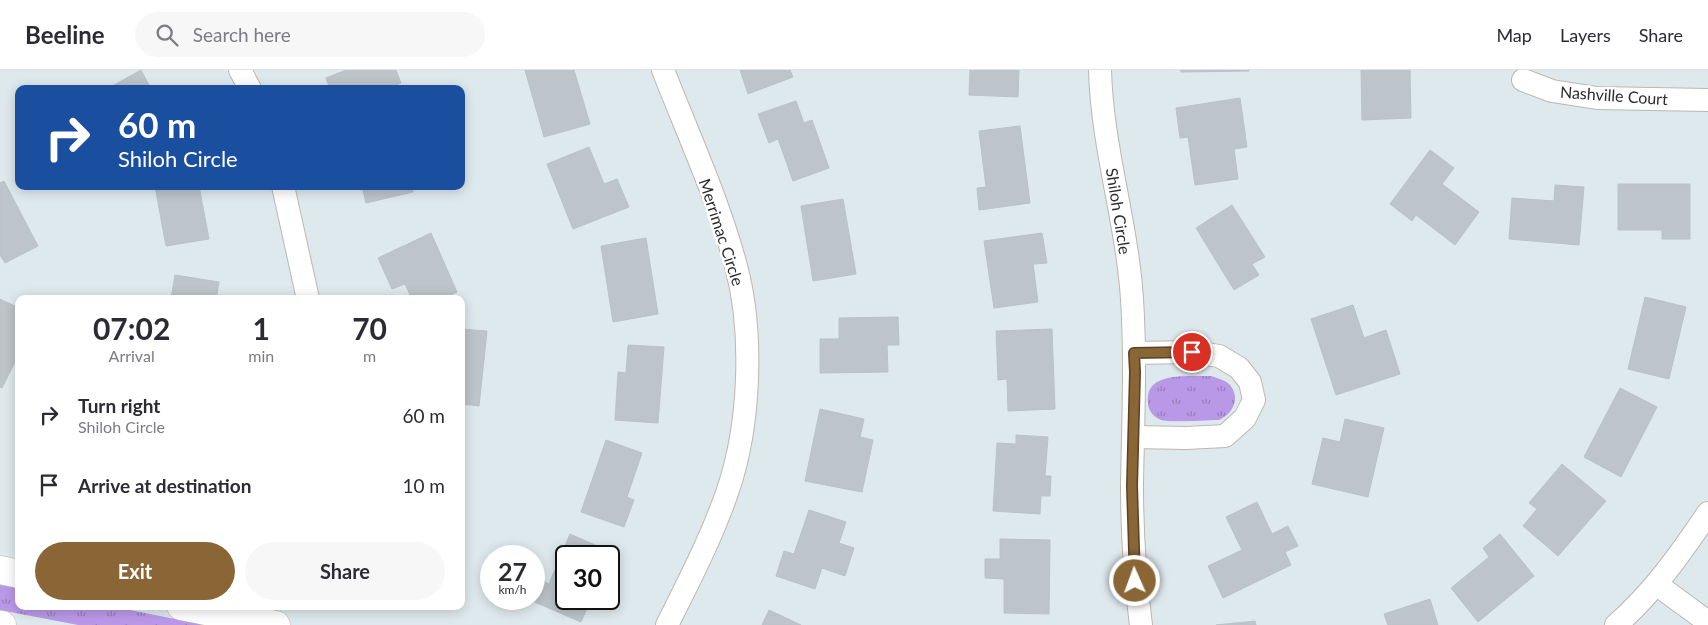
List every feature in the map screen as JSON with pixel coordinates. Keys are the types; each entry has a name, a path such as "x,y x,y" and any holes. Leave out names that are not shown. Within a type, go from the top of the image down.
{"street":[{"path":"240,70 248,85"},
{"name":"Merrimac Circle","path":"663,70 721,218 736,266 746,328 747,393 739,450 729,489 712,535 667,625"},
{"name":"Shiloh Circle","path":"1100,70 1103,120 1122,219 1132,297 1135,372 1132,486 1135,581 1140,625"},
{"name":"Nashville Court","path":"1523,80 1552,91 1597,98 1708,100"},
{"path":"285,190 307,295"},
{"path":"1134,353 1192,352 1219,356 1239,368 1250,382 1254,400 1246,418 1225,436 1186,438 1134,437"},
{"path":"1616,625 1628,615 1676,561 1708,513"},
{"path":"0,570 15,573"},
{"path":"1656,584 1708,622"},
{"path":"202,610 276,625"}],"green space":[{"path":"1181,376 1211,376 1228,383 1234,393 1235,403 1223,418 1219,420 1166,421 1158,419 1150,411 1148,406 1149,392 1153,385 1161,380"},
{"path":"0,585 15,587 15,610 130,610 205,625 78,625 0,610"}],"building":[{"path":"141,70 149,85 114,85"},
{"path":"346,70 396,70 401,83 396,85 329,85 326,78"},
{"path":"525,70 574,70 590,124 544,137"},
{"path":"740,70 790,70 793,77 748,94"},
{"path":"970,70 1019,70 1018,97 969,95"},
{"path":"1181,70 1249,70 1249,71 1181,72"},
{"path":"1361,70 1410,70 1411,118 1362,120"},
{"path":"1240,98 1247,147 1234,149 1238,179 1195,185 1188,137 1180,138 1176,108"},
{"path":"796,101 804,123 812,120 829,168 793,181 778,139 769,143 758,114"},
{"path":"1020,126 1030,203 979,210 977,188 986,187 979,131"},
{"path":"589,147 604,184 617,179 629,207 573,229 547,164"},
{"path":"1430,150 1454,168 1442,184 1479,212 1455,245 1416,215 1412,221 1390,204"},
{"path":"4,181 38,246 5,263 0,255 0,183"},
{"path":"1618,184 1690,184 1690,239 1662,239 1662,230 1618,230"},
{"path":"1555,185 1584,187 1579,245 1509,239 1512,198 1554,201"},
{"path":"156,190 200,190 209,239 166,246"},
{"path":"363,190 412,190 413,192 366,203"},
{"path":"843,199 856,274 813,281 801,206"},
{"path":"1232,205 1265,257 1252,264 1259,275 1234,290 1196,228"},
{"path":"431,233 457,292 451,295 410,295 405,284 392,289 378,258"},
{"path":"1042,233 1047,263 1033,264 1038,302 994,308 984,241"},
{"path":"646,238 658,314 613,322 601,246"},
{"path":"175,275 219,282 217,295 172,295"},
{"path":"1645,297 1686,307 1669,379 1628,369"},
{"path":"0,299 15,306 15,362 2,388 0,387"},
{"path":"1353,305 1364,338 1386,330 1400,374 1336,395 1311,319"},
{"path":"898,317 899,345 887,345 888,372 820,373 820,339 839,339 839,318"},
{"path":"465,329 487,331 479,406 465,404"},
{"path":"1052,329 1055,409 1008,411 1007,379 998,380 996,331"},
{"path":"628,345 664,347 658,423 615,420 618,372 626,373"},
{"path":"1620,388 1657,407 1621,477 1584,457"},
{"path":"820,409 864,419 860,437 873,440 862,492 805,481"},
{"path":"1345,419 1384,428 1368,497 1312,484 1323,438 1340,442"},
{"path":"1016,435 1048,437 1045,476 1051,476 1050,496 1041,496 1040,514 993,511 997,443 1016,444"},
{"path":"606,440 642,453 627,497 634,500 624,527 581,512"},
{"path":"1562,464 1606,501 1558,556 1523,526 1537,509 1529,503"},
{"path":"1257,502 1272,534 1288,526 1298,546 1285,552 1291,565 1223,598 1208,566 1242,550 1226,517"},
{"path":"809,510 846,522 839,543 854,548 845,576 822,568 815,589 776,576 784,551 794,554"},
{"path":"570,534 595,545 565,545"},
{"path":"1500,534 1534,576 1478,622 1451,588 1489,557 1483,548"},
{"path":"1000,539 1050,540 1049,614 1004,613 1004,579 985,578 985,559 1000,559"},
{"path":"555,570 555,610 586,610 581,622 545,606 545,582 549,584"},
{"path":"1430,599 1438,625 1388,625 1384,614"},
{"path":"769,610 801,625 762,625"},
{"path":"1255,621 1256,625 1216,625"}],"route":[{"path":"1135,581 1132,486 1134,353 1192,352"}]}
